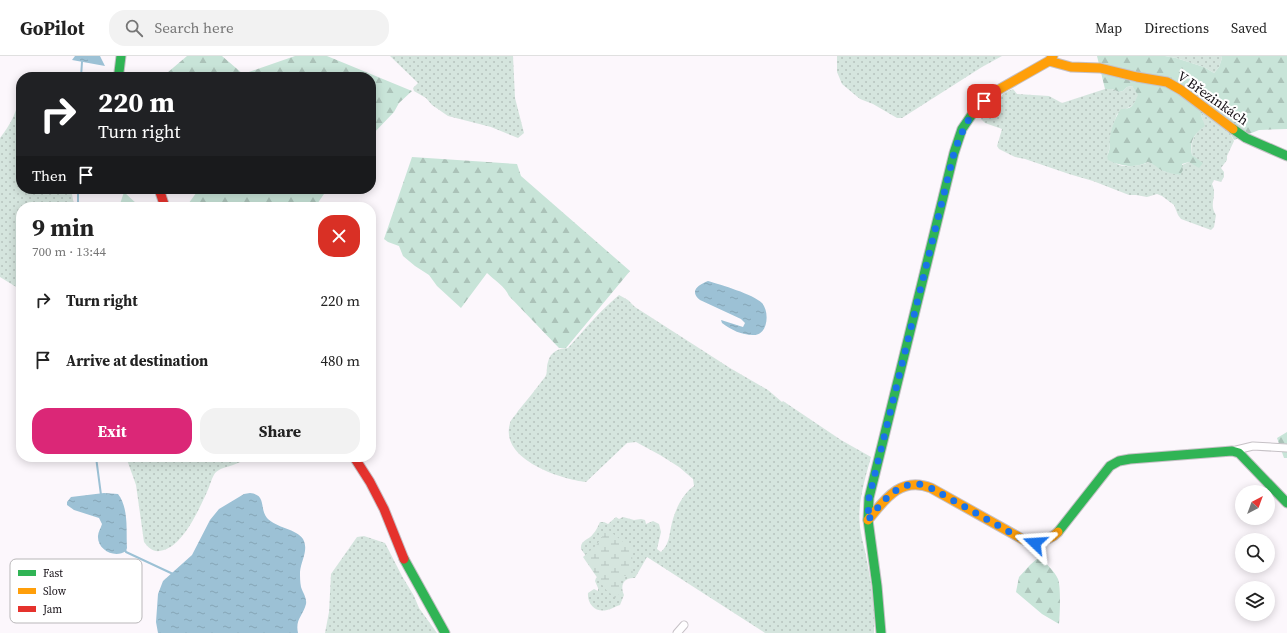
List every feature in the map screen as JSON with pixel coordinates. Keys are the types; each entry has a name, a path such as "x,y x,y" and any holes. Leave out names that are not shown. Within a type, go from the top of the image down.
{"street":[{"path":"119,72 121,56"},
{"name":"V Březinkách","path":"882,633 878,586 868,520 869,498 956,147 962,129 977,107 991,94 1023,77 1051,59 1071,67 1100,68 1137,77 1167,82 1181,90 1232,130 1246,138 1287,156"},
{"path":"868,520 894,490 917,484 931,488 1024,540 1035,543 1046,541 1055,535 1110,466 1119,461 1232,451 1253,446 1287,448"},
{"path":"1232,451 1239,454 1287,504"},
{"path":"357,462 370,482 384,509 405,563 446,633"},
{"path":"678,633 684,625"}],"green space":[{"path":"187,56 222,56 241,72 168,72"},
{"path":"295,56 327,56 366,72 249,72"},
{"path":"390,56 513,56 515,98 524,133 518,138 491,127 448,116 432,105 426,98 414,91 413,88 418,83"},
{"path":"837,56 1002,56 902,118 897,118 873,104 860,99 842,84 837,72"},
{"path":"1097,56 1165,56 1204,67 1214,73 1219,67 1222,58 1221,56 1287,56 1287,129 1259,130 1234,140 1229,131 1205,111 1201,115 1205,126 1195,135 1191,146 1192,155 1203,163 1199,168 1189,162 1182,164 1183,170 1180,175 1163,171 1148,162 1128,166 1113,162 1108,160 1107,156 1114,122 1121,109 1132,106 1138,95 1132,86 1119,92 1112,89 1105,89"},
{"path":"1165,56 1221,56 1222,58 1219,67 1214,73 1204,67"},
{"path":"376,76 412,91 399,103 394,112 376,131"},
{"path":"1132,86 1139,95 1133,105 1117,114 1111,133 1107,156 1117,164 1132,166 1141,165 1148,162 1154,164 1163,171 1180,175 1182,165 1189,162 1202,164 1192,155 1191,149 1193,141 1203,121 1201,115 1205,111 1229,131 1234,141 1227,156 1227,160 1221,168 1224,172 1224,177 1221,182 1214,180 1212,184 1214,189 1213,207 1216,215 1214,227 1211,230 1181,219 1174,205 1157,194 1147,197 1129,195 1093,181 1015,157 999,149 997,146 1002,129 985,123 981,119 983,112 987,107 1004,93 1013,89 1017,94 1049,96 1062,103 1105,89 1112,89 1119,92"},
{"path":"16,109 16,194 72,194 73,202 16,202 16,287 0,277 0,138 13,117"},
{"path":"412,157 517,164 521,176 630,271 566,348 559,348 509,296 502,286 487,273 461,308 437,286 429,275 403,256 399,246 384,239"},
{"path":"123,194 126,194 135,202 121,202"},
{"path":"195,194 324,194 318,202 190,202"},
{"path":"619,295 628,300 635,307 730,368 768,390 782,402 783,401 841,440 871,457 862,492 859,518 872,592 874,633 765,633 647,557 635,578 625,581 622,588 624,595 620,605 603,611 593,607 589,601 588,593 594,589 598,591 595,581 599,575 581,549 583,542 594,533 600,522 608,524 616,517 619,519 623,517 634,520 641,519 645,520 646,524 653,521 659,524 661,532 657,549 661,552 667,543 672,521 679,504 694,486 693,479 679,467 636,442 627,443 586,482 562,477 534,465 522,457 514,447 509,436 510,423 545,377 547,364 553,353 561,349 568,348 599,314"},
{"path":"1287,432 1287,458 1284,458 1277,438"},
{"path":"128,462 239,462 216,472 190,525 178,541 164,550 155,551 148,547 144,542 136,485"},
{"path":"606,528 632,549 633,576 620,576 621,589 617,599 605,589 583,557 597,544"},
{"path":"364,536 385,543 419,608 437,633 325,633 329,612 331,574 357,537"},
{"path":"1039,557 1047,564 1058,579 1060,594 1059,624 1042,614 1016,592 1019,577"}],"water":[{"path":"75,56 100,56 105,66 72,60"},
{"path":"708,281 752,296 762,303 765,307 767,317 765,328 762,332 753,335 745,334 733,330 722,323 721,320 743,327 745,323 741,319 700,300 697,297 695,291 698,286"},
{"path":"104,493 118,494 124,506 127,548 126,551 122,553 117,554 108,552 100,545 98,541 98,533 102,524 99,518 74,510 67,505 67,502 71,497"},
{"path":"250,493 259,496 267,518 296,533 305,543 300,578 306,604 298,621 298,633 158,633 156,622 158,594 163,581 192,555 210,520 219,509 244,494"}],"waterway":[{"path":"81,72 82,62"},
{"path":"78,194 78,202"},
{"path":"97,462 101,495"},
{"path":"125,550 126,552 141,559"},
{"path":"142,559 173,574"}],"traffic: fast":[{"path":"119,72 121,56"},
{"path":"881,633 877,586 868,520 869,498 954,153 962,129 977,107"},
{"path":"1233,129 1246,138 1287,156"},
{"path":"1058,532 1110,466 1119,461 1130,459 1232,451 1239,453 1287,503"},
{"path":"404,559 445,633"}],"traffic: slow":[{"path":"977,107 991,94 1049,61 1053,56"},
{"path":"1049,61 1071,67 1100,68 1137,77 1167,82 1181,90 1233,129"},
{"path":"868,520 887,497 902,487 920,485 931,488 1024,540 1033,541 1051,538 1058,532"}],"traffic: jam":[{"path":"161,194 163,202"},
{"path":"357,462 370,482 384,509 404,559"}],"route":[{"path":"984,101 977,107 962,129 954,153 869,498 868,520 894,490 917,484 931,488 1024,540 1035,543"}]}
